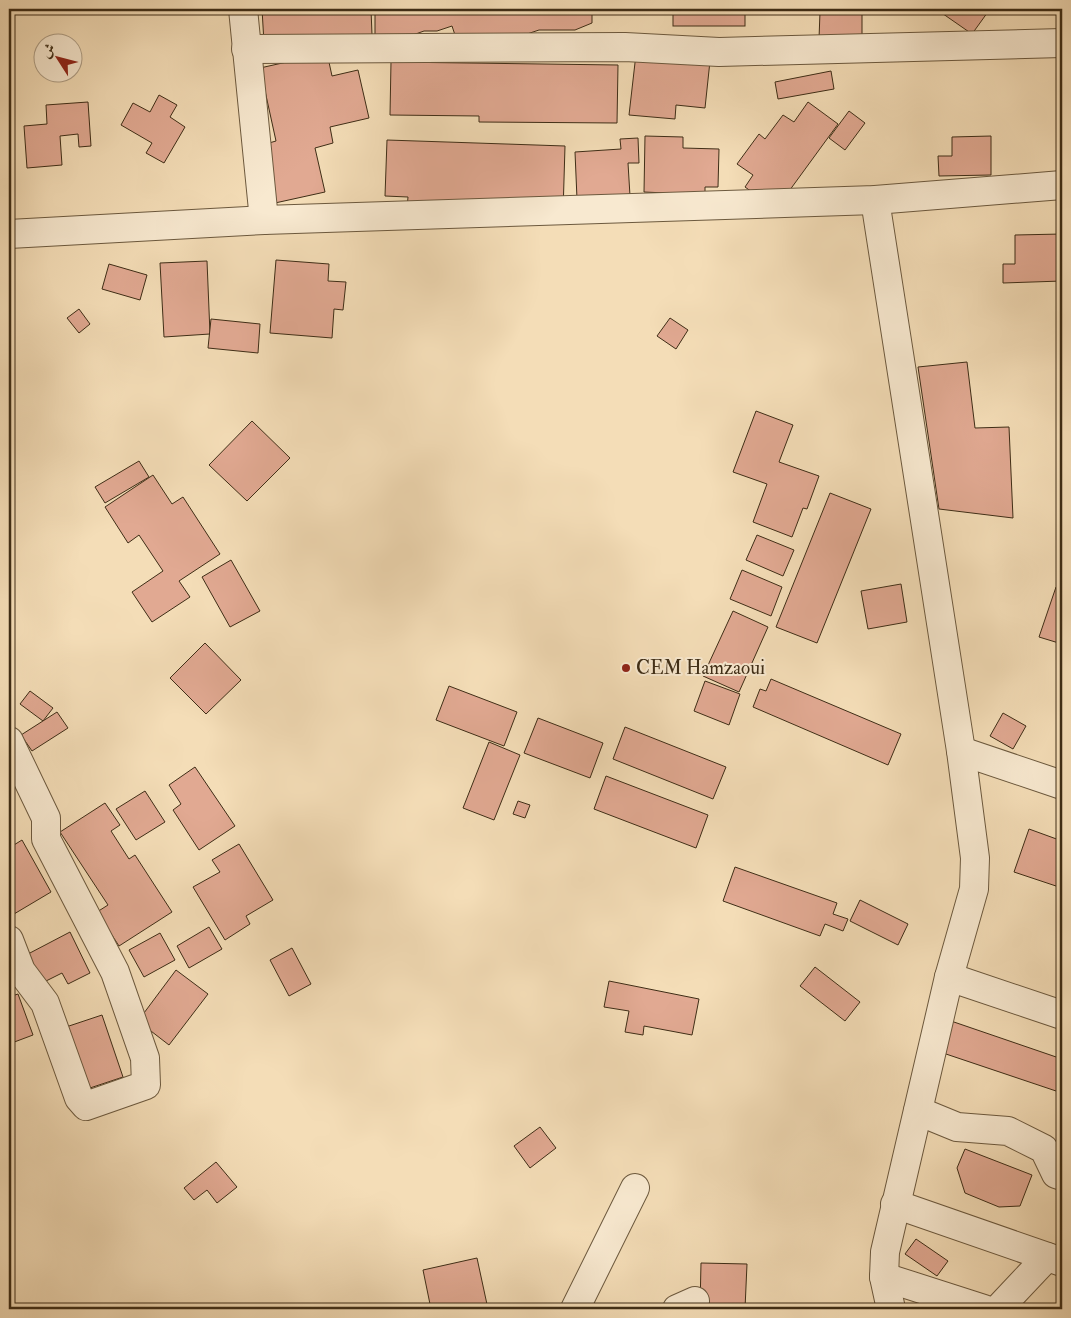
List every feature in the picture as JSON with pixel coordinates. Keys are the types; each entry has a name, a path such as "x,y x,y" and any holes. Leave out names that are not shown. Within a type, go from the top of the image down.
{"street":[{"path":"243,9 264,220"},
{"path":"246,49 625,47 719,52 1062,42"},
{"path":"9,234 264,220 875,200 1062,185"},
{"path":"875,200 961,751 975,858 974,889 949,977 885,1252 884,1277 891,1309"},
{"path":"9,741 46,818 46,840 115,972 145,1058 146,1085 86,1106 78,1098 45,1003 20,971 9,940"},
{"path":"961,751 1062,786"},
{"path":"949,977 1062,1016"},
{"path":"918,1112 957,1127 1008,1131 1044,1150 1056,1174 1062,1176"},
{"path":"574,1309 635,1188"},
{"path":"896,1204 1055,1259 998,1309"},
{"path":"884,1277 984,1309"}],"building":[{"path":"262,9 371,9 372,35 264,43"},
{"path":"375,9 598,9 592,11 592,23 575,30 539,30 527,34 455,35 452,26 437,31 424,31 399,40 375,40"},
{"path":"673,9 745,9 745,26 673,26"},
{"path":"794,9 862,9 862,39 819,39 820,12 794,12"},
{"path":"936,9 990,9 972,34"},
{"path":"327,53 332,76 358,70 369,118 330,127 333,143 315,148 325,192 275,203 262,145 276,141 260,68"},
{"path":"636,54 710,61 705,108 676,105 675,119 629,115"},
{"path":"391,62 618,65 617,123 479,122 479,116 390,115"},
{"path":"831,71 834,89 778,99 775,82"},
{"path":"159,95 177,105 170,117 185,127 164,163 146,153 152,143 121,125 133,103 150,112"},
{"path":"88,102 91,146 79,147 78,134 60,136 62,165 27,168 24,126 47,124 46,105"},
{"path":"808,102 838,124 776,209 745,187 753,175 737,164 759,134 765,139 783,115 794,122"},
{"path":"849,111 865,123 845,150 829,138"},
{"path":"645,136 683,137 683,148 719,149 718,187 705,187 705,203 666,203 666,193 644,192"},
{"path":"991,136 991,175 939,176 938,156 952,156 952,137"},
{"path":"638,138 639,163 628,163 630,196 577,199 575,152 621,149 620,139"},
{"path":"387,140 565,146 563,213 407,208 408,197 385,196"},
{"path":"1061,202 1062,217 1060,217"},
{"path":"1062,234 1062,281 1003,283 1003,264 1015,264 1015,235"},
{"path":"276,260 329,264 328,281 346,282 343,310 334,309 332,338 270,333"},
{"path":"207,261 210,334 164,337 160,263"},
{"path":"109,264 147,275 140,300 102,289"},
{"path":"79,309 90,324 79,333 67,318"},
{"path":"670,318 688,330 676,349 657,336"},
{"path":"211,319 260,324 258,353 208,348"},
{"path":"967,362 975,428 1009,427 1013,518 939,509 918,367"},
{"path":"756,411 793,425 779,462 819,476 807,509 803,508 792,537 753,522 767,484 733,472"},
{"path":"252,421 290,458 247,501 209,465"},
{"path":"139,461 149,477 105,503 95,487"},
{"path":"153,475 172,504 183,497 220,554 179,581 190,597 152,622 132,592 163,571 139,535 128,543 105,507"},
{"path":"830,493 871,509 817,643 776,627"},
{"path":"757,535 794,550 783,576 746,560"},
{"path":"231,560 260,611 230,627 202,577"},
{"path":"742,570 782,587 771,616 730,599"},
{"path":"901,584 907,622 868,629 861,591"},
{"path":"1056,587 1062,589 1062,644 1039,637"},
{"path":"733,611 768,627 739,692 703,676"},
{"path":"205,643 241,680 206,714 170,678"},
{"path":"771,679 901,734 888,765 753,707 760,689 766,691"},
{"path":"705,681 740,694 729,725 694,711"},
{"path":"449,686 517,712 504,746 436,720"},
{"path":"30,691 53,708 43,721 20,704"},
{"path":"57,712 68,728 32,751 21,735"},
{"path":"1003,713 1026,726 1013,749 990,736"},
{"path":"538,718 603,743 590,778 524,753"},
{"path":"625,727 726,767 713,799 613,759"},
{"path":"489,742 520,755 494,820 463,808"},
{"path":"195,767 235,826 199,850 173,810 181,804 169,785"},
{"path":"606,776 708,815 696,848 594,809"},
{"path":"145,791 165,822 136,840 116,809"},
{"path":"518,801 530,805 525,818 513,814"},
{"path":"105,803 120,825 111,831 129,859 135,855 172,912 119,946 97,912 108,905 60,832"},
{"path":"1029,829 1062,841 1062,888 1014,872"},
{"path":"22,840 51,892 14,914 9,904 9,848"},
{"path":"239,844 273,900 246,916 250,924 225,940 193,887 220,872 212,860"},
{"path":"735,867 837,903 833,914 848,919 843,931 825,924 820,936 723,901"},
{"path":"860,900 908,924 898,945 850,921"},
{"path":"209,927 222,949 189,968 177,946"},
{"path":"70,932 90,973 68,984 62,973 42,983 28,954"},
{"path":"160,933 175,960 144,977 129,950"},
{"path":"292,948 311,984 289,996 270,960"},
{"path":"815,967 860,1002 845,1021 800,986"},
{"path":"176,970 208,994 169,1045 138,1021"},
{"path":"609,981 699,999 692,1035 644,1026 643,1035 625,1032 629,1011 604,1007"},
{"path":"18,994 33,1035 9,1044 9,997"},
{"path":"102,1015 123,1077 84,1090 63,1028"},
{"path":"951,1021 1062,1059 1062,1093 940,1052"},
{"path":"540,1127 556,1148 530,1168 514,1146"},
{"path":"965,1149 1032,1175 1020,1206 999,1207 965,1193 957,1168"},
{"path":"216,1162 237,1187 217,1203 207,1190 194,1200 184,1188"},
{"path":"916,1239 948,1261 937,1276 905,1254"},
{"path":"477,1258 488,1309 431,1309 423,1270"},
{"path":"701,1263 747,1264 745,1309 700,1309"},
{"path":"816,1308 816,1309 766,1309"}],"waterway":[{"path":"9,10 16,9"}],"place":[{"name":"CEM Hamzaoui","path":"626,668"}]}
